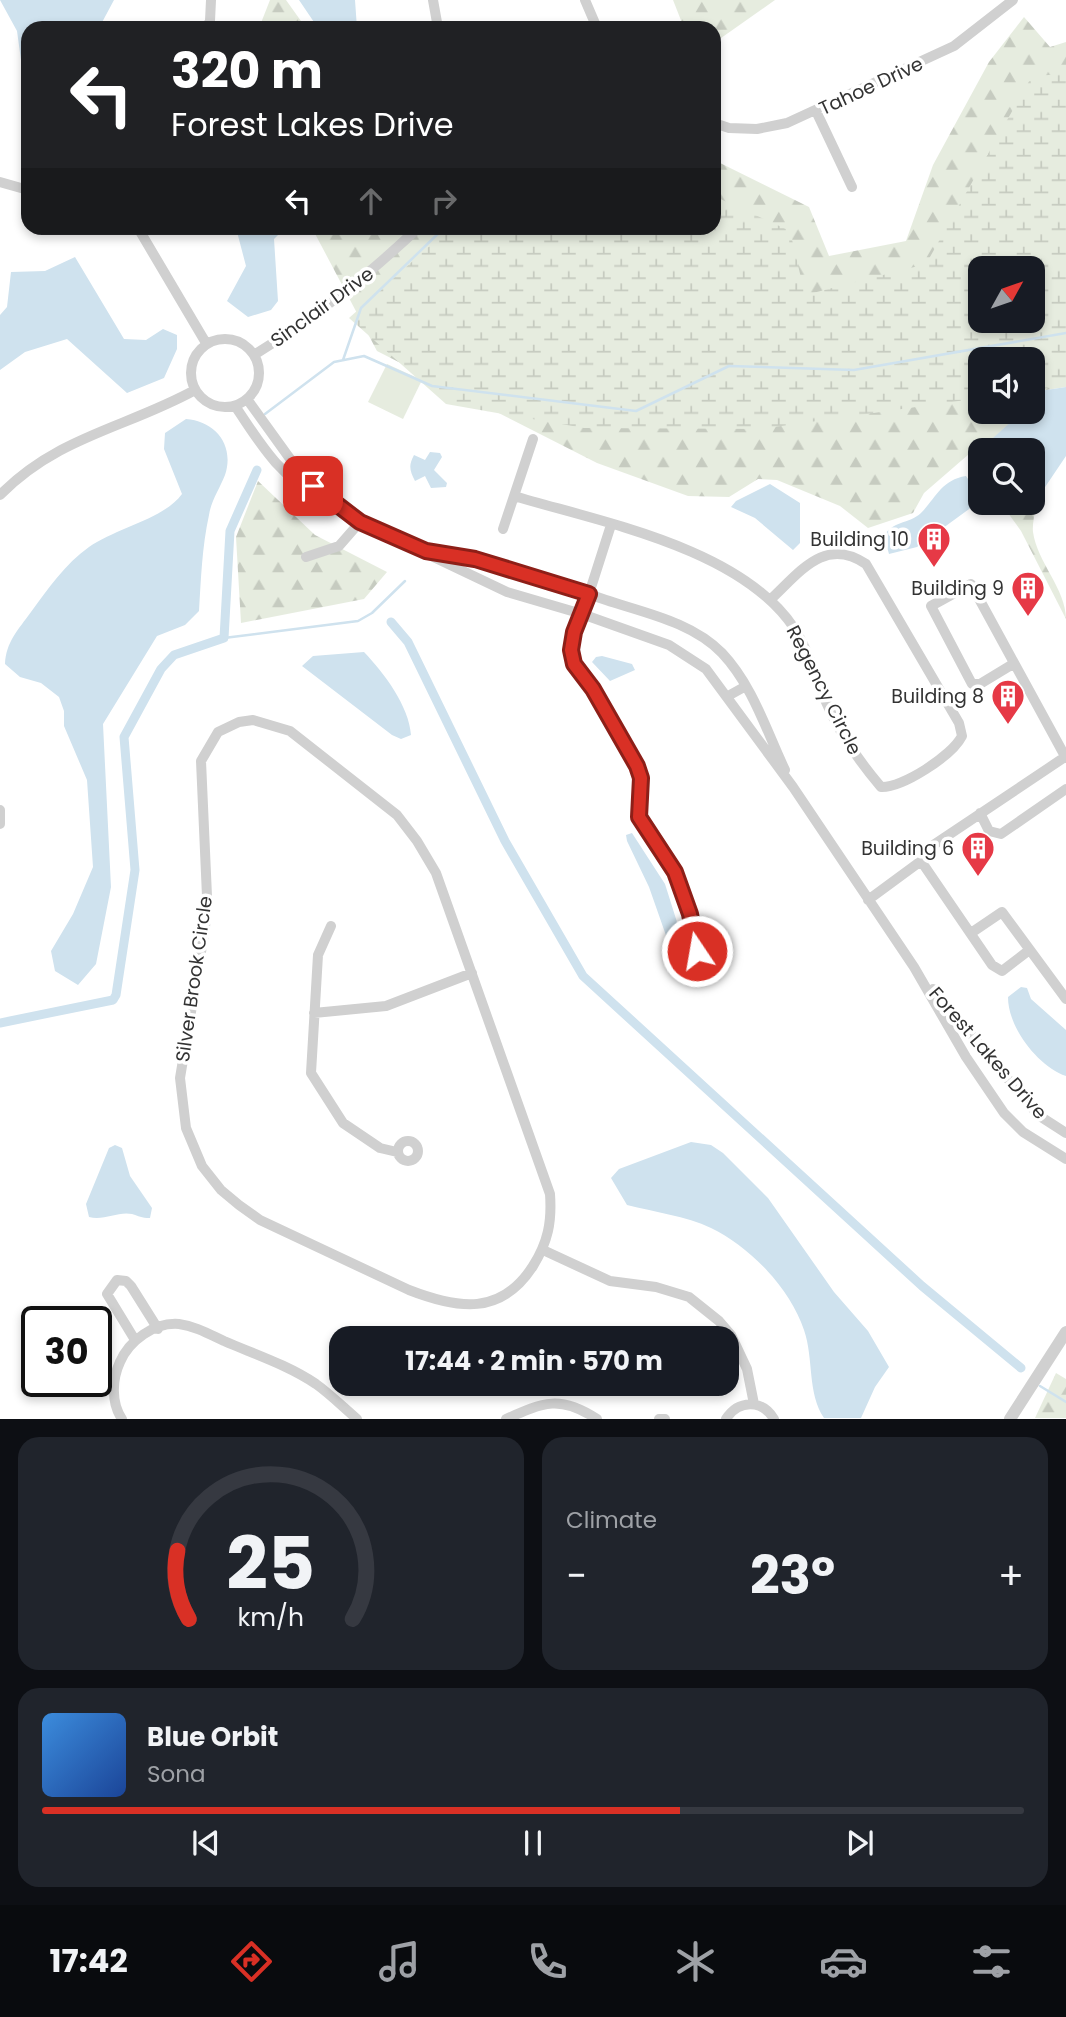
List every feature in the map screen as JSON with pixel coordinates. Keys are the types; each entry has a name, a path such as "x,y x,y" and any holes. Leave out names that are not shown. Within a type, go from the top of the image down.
{"street":[{"path":"210,21 211,0"},
{"path":"433,0 437,21"},
{"path":"585,0 594,21"},
{"name":"Tahoe Drive","path":"721,125 757,129 787,123 816,111 954,46 1013,0"},
{"path":"816,111 852,187"},
{"path":"0,182 21,188"},
{"path":"142,235 206,343"},
{"name":"Sinclair Drive","path":"254,355 360,283 411,235"},
{"path":"227,338 247,346 254,355 258,364 257,383 247,399 235,406 212,405 195,390 190,370 192,359 206,343 227,338"},
{"path":"0,495 17,477 71,442 162,408 195,390"},
{"name":"Forest Lakes Drive","path":"247,399 301,474 325,497 360,522 426,551 507,592 669,621 701,636 720,652 746,686 793,787"},
{"name":"Forest Lakes Drive","path":"235,406 270,457 307,490 325,497"},
{"path":"503,529 533,439"},
{"name":"Regency Circle","path":"513,496 688,551 739,575 771,599 794,629 844,736 880,787 894,788 956,748 962,736 959,723 866,565 852,555 839,552 824,555 803,569 771,599"},
{"path":"306,557 339,546 360,522"},
{"path":"611,525 571,650 574,664 593,689 637,766 641,778 639,817 675,872 690,914 697,951"},
{"name":"Forest Lakes Drive","path":"426,551 475,559 585,604 681,650 706,669 793,787 914,967 966,1057 1004,1113 1023,1132 1066,1158"},
{"path":"868,900 921,861 923,852 1066,757 971,584 931,606 972,684 980,684 1013,664"},
{"path":"728,696 746,686"},
{"name":"Silver Brook Circle","path":"253,720 290,731 397,815 436,873 547,1180 552,1218 543,1250 524,1280 505,1296 464,1305 444,1302 409,1290 260,1220 221,1190 202,1166 187,1128 180,1078 205,928 207,896 201,761 219,733 239,722 253,720"},
{"path":"979,813 989,831 1001,834 1066,789"},
{"path":"0,810 0,824"},
{"path":"921,861 992,965 1002,971 1028,951"},
{"path":"971,933 1002,912 1028,951 1066,999"},
{"path":"331,926 318,955 311,1073 342,1123 380,1148 397,1152"},
{"path":"680,956 727,946"},
{"name":"Forest Lakes Drive","path":"914,967 1038,1115 1066,1133"},
{"path":"314,1013 386,1006 472,973"},
{"path":"543,1250 610,1281 663,1288 689,1297 719,1321 731,1335 747,1369 750,1401"},
{"path":"135,1340 107,1294 117,1280 126,1281 131,1286 158,1329"},
{"path":"122,1419 115,1400 114,1383 123,1356 135,1340 158,1329 178,1324 194,1327 280,1365 315,1384 357,1419"},
{"path":"1009,1419 1066,1332"},
{"path":"726,1419 733,1410 750,1401"},
{"path":"750,1401 764,1408 774,1419"},
{"path":"506,1419 538,1405 554,1402 569,1403 597,1419"},
{"path":"659,1419 665,1419"}],"green space":[{"path":"270,0 286,0 301,21 262,21"},
{"path":"673,0 775,0 721,38 721,21 681,21"},
{"path":"1024,17 1050,47 1066,42 1066,387 1045,390 1045,347 968,347 968,424 1009,424 994,438 968,438 968,455 924,493 913,513 868,528 840,506 777,480 758,479 729,497 688,496 597,463 377,351 316,235 721,235 721,163 809,207 829,256 906,241 933,165 989,62"},
{"path":"1066,74 1066,384 1045,388 1045,347 968,347 968,400 761,429 584,428 446,404 349,318 442,235 721,235 721,199 790,231 805,295 926,264 1032,76"},
{"path":"387,364 422,380 403,419 368,402"},
{"path":"258,481 315,535 387,572 364,599 241,623 236,537"},
{"path":"1009,515 1035,515 1033,532 1036,543 1057,586 1066,619 1021,531"},
{"path":"1056,1373 1066,1379 1066,1418 1035,1418"}],"water":[{"path":"0,0 114,0 103,21 21,21 21,60 17,31"},
{"path":"299,0 355,0 356,21 313,21"},
{"path":"238,235 278,235 274,239 278,301 271,310 248,317 227,301 246,266"},
{"path":"75,257 124,339 146,340 163,329 177,335 177,349 164,378 127,393 67,339 25,352 0,370 0,315 7,307 11,272 45,271"},
{"path":"1066,387 1066,456 1045,487 1045,438 993,438 1009,424 1045,424 1045,390"},
{"path":"186,419 206,424 220,436 227,454 225,475 212,505 207,527 199,611 185,625 157,636 103,724 111,887 96,964 78,985 55,971 51,951 73,914 93,867 87,780 64,726 64,711 59,697 41,683 20,677 5,664 6,656 17,631 72,561 100,540 164,510 182,494 164,449 165,433"},
{"path":"430,452 440,453 442,457 434,470 447,483 446,487 431,488 425,476 415,481 413,477 410,465 414,455 425,460"},
{"path":"966,476 968,479 968,510 917,547 889,554 884,536 887,531 916,517 940,490"},
{"path":"770,484 800,503 800,543 793,550 755,518 731,507 736,501"},
{"path":"364,652 380,670 401,702 411,735 401,739 392,735 302,666 313,656"},
{"path":"602,656 632,664 635,670 610,681 592,662 596,657"},
{"path":"632,833 665,884 682,938 675,945 669,944 649,887 627,841 626,835"},
{"path":"1021,987 1027,988 1031,999 1066,1030 1066,1076 1035,1055 1019,1033 1009,1009 1008,997"},
{"path":"691,1142 711,1145 723,1153 768,1198 834,1292 868,1331 889,1367 875,1387 861,1418 824,1418 815,1398 807,1341 798,1314 767,1270 740,1246 711,1228 681,1217 627,1205 611,1178 619,1169"},
{"path":"115,1145 122,1148 130,1176 152,1208 150,1218 127,1213 100,1218 89,1217 86,1204 109,1148"}],"waterway":[{"path":"343,360 361,308 437,235"},
{"path":"265,414 334,362 364,356 432,386 636,411 729,366 854,370 1066,333"},
{"path":"0,1023 113,1000 116,995 135,870 124,737 161,669 174,655 224,638 230,531 257,470"},
{"path":"224,638 358,621 372,613 405,581"},
{"path":"391,622 408,642 505,841 583,976 922,1286 1021,1368"},
{"path":"1040,1386 1066,1402"}],"place":[{"name":"Building 10","path":"934,569"},
{"name":"Building 9","path":"1028,618"},
{"name":"Building 8","path":"1008,726"},
{"name":"Building 6","path":"978,878"}],"route":[{"path":"313,486 360,522 426,551 475,559 589,594 574,632 571,650 574,664 593,689 637,766 641,778 638,810 642,827 675,872 690,914 697,951"}]}
